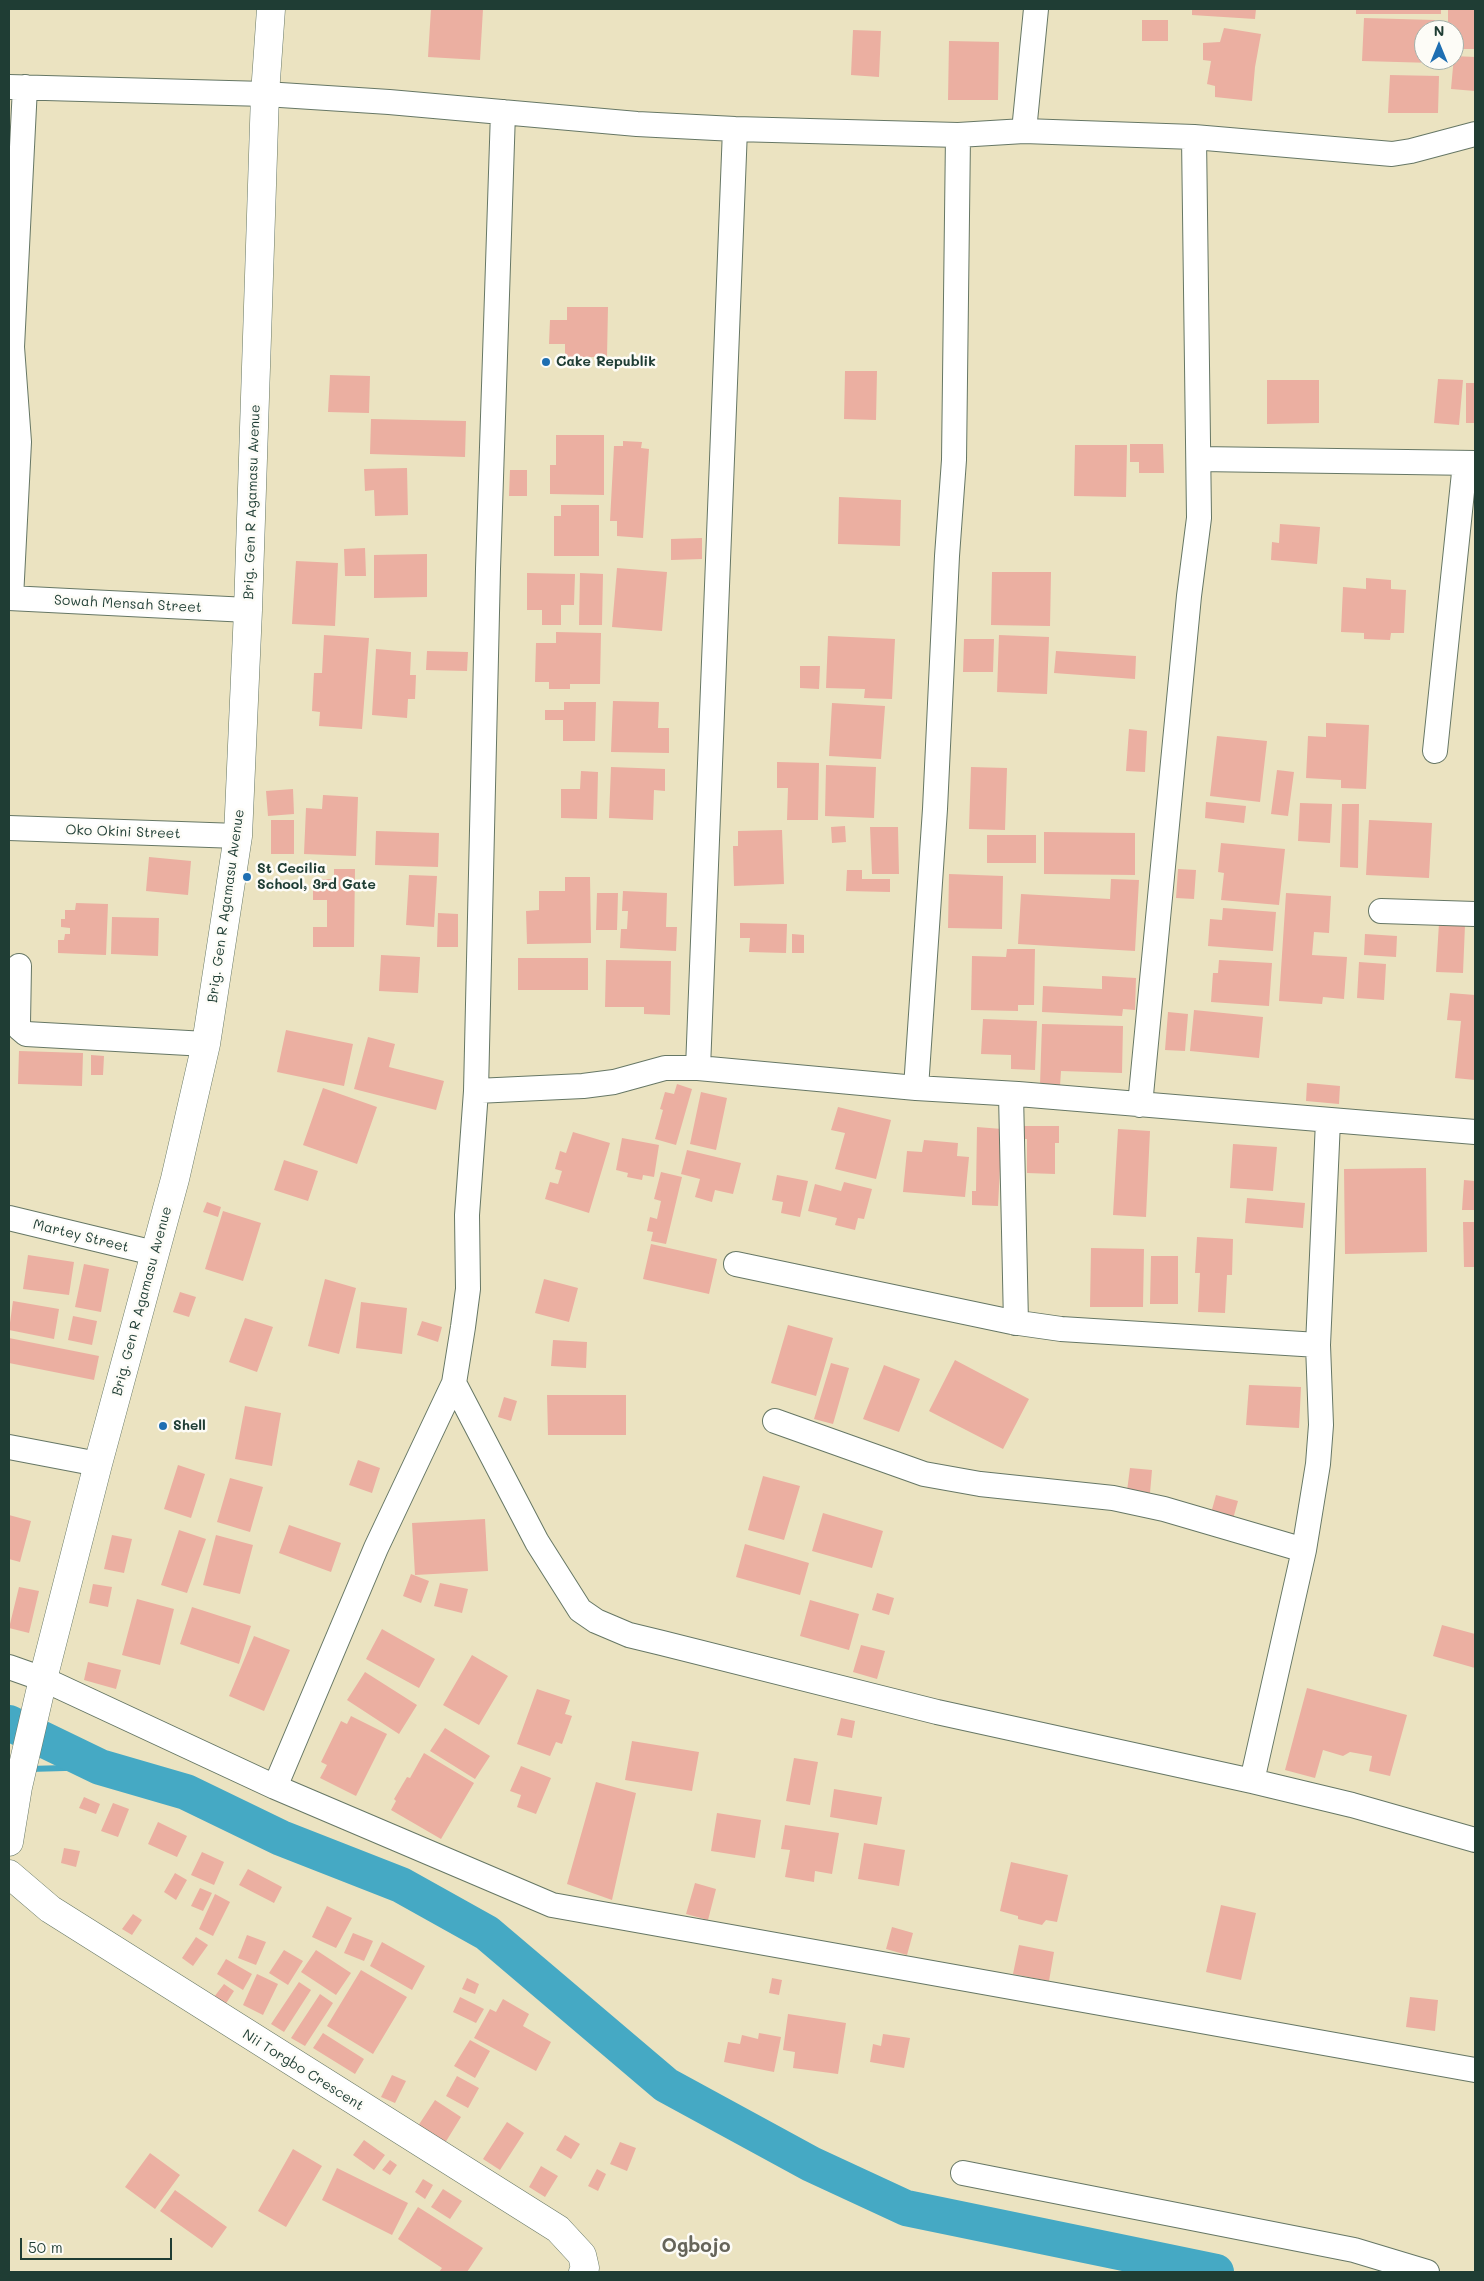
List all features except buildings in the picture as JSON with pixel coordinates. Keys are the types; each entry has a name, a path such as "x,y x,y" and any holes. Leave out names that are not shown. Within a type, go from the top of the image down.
{"street":[{"name":"Brig. Gen R Agamasu Avenue","path":"9,1842 18,1787 41,1686 98,1464 175,1179 206,1044 238,836 248,610 265,94 271,9"},
{"path":"1024,131 1036,9"},
{"path":"10,598 19,442 10,347 17,87 265,94 637,124 735,130 958,134 1024,131 1194,136 1392,154 1411,151 1475,134"},
{"path":"275,1788 376,1548 454,1383 468,1289 467,1215 476,1091 488,569 503,112"},
{"path":"698,1068 735,130"},
{"path":"916,1088 935,809 947,556 954,460 958,134"},
{"path":"1140,1105 1187,615 1199,518 1194,136"},
{"path":"1199,459 1470,463 1435,751"},
{"name":"Sowah Mensah Street","path":"10,598 248,610"},
{"name":"Oko Okini Street","path":"9,828 238,836"},
{"path":"1381,910 1475,914"},
{"path":"19,966 18,1023 19,1028 26,1034 206,1044"},
{"path":"476,1091 583,1086 614,1082 665,1068 698,1068 1328,1122 1475,1132"},
{"path":"1011,1094 1016,1323"},
{"path":"1252,1781 1304,1550 1318,1464 1321,1425 1318,1345 1328,1122"},
{"name":"Martey Street","path":"9,1218 154,1254"},
{"path":"736,1264 1016,1323 1061,1329 1318,1345"},
{"path":"454,1383 537,1542 580,1610 596,1621 629,1635 918,1707 1352,1805 1475,1840"},
{"path":"775,1421 924,1474 980,1484 1113,1498 1164,1509 1304,1550"},
{"path":"9,1447 98,1464"},
{"path":"9,1667 41,1686 275,1788 552,1905 1475,2070"},
{"name":"Nii Torgbo Crescent","path":"9,1874 50,1909 558,2229 582,2255 585,2268 583,2272"},
{"path":"963,2173 1354,2250 1427,2272"}],"waterway":[{"path":"9,1723 100,1767 186,1792 281,1838 401,1885 487,1933 666,2085 811,2164 906,2208 1216,2272"},
{"path":"29,1769 100,1767"}],"place":[{"name":"Cake Republik","path":"546,362"},
{"name":"St Cecilia School, 3rd Gate","path":"247,877"},
{"name":"Shell","path":"163,1426"}],"district":[{"name":"Ogbojo","path":"696,2246"}]}
